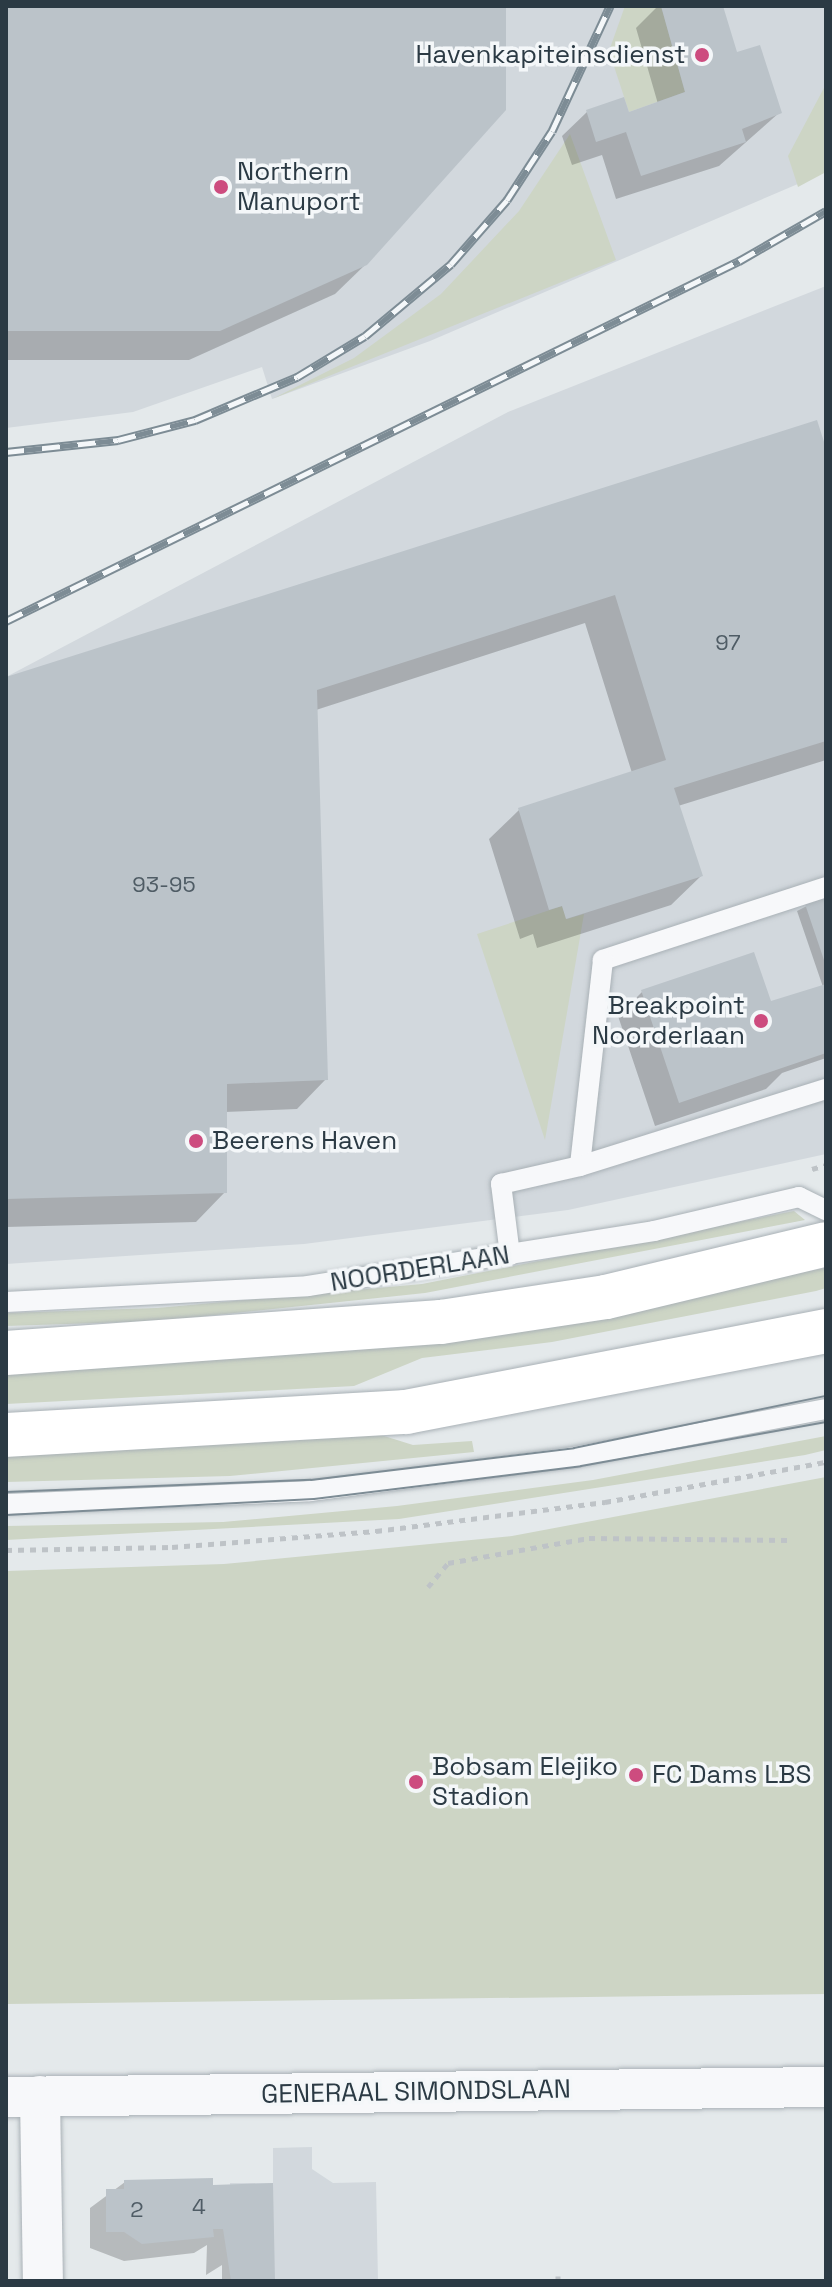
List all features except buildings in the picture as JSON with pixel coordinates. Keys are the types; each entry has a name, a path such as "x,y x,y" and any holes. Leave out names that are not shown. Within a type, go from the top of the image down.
{"main road":[{"name":"NOORDERLAAN","path":"6,1353 441,1322 606,1297 826,1244"},
{"path":"6,1435 406,1412 826,1331"}],"street":[{"name":"GENERAAL SIMONDSLAAN","path":"23,2096 826,2087"},
{"path":"23,2096 43,2281"}],"lane":[{"path":"580,1166 603,960 826,887"},
{"path":"510,1255 501,1184 580,1166 826,1089"},
{"name":"NOORDERLAAN","path":"6,1302 308,1286 510,1255 799,1197 826,1210"},
{"path":"6,1504 310,1491 574,1457 826,1409"}],"path":[{"path":"6,1550 172,1547 376,1531 605,1502 826,1462"},
{"path":"428,1587 448,1563 589,1538 788,1540"}],"shaded area":[{"path":"6,6 826,6 826,172 430,341 272,399 262,367 133,412 6,428"},
{"path":"826,286 826,1154 568,1210 304,1244 6,1264 6,677 508,412"},
{"path":"312,2147 312,2169 333,2183 376,2182 378,2281 231,2281 230,2183 273,2183 273,2148"}],"green space":[{"path":"625,6 661,6 685,92 629,112 609,51"},
{"path":"826,84 826,172 798,187 788,156"},
{"path":"570,134 616,260 272,399 354,358 441,294 519,211"},
{"path":"562,906 567,919 584,914 545,1140 477,934"},
{"path":"794,1211 805,1220 425,1293 159,1321 6,1326 6,1313 157,1308 422,1284"},
{"path":"826,1268 826,1288 816,1291 552,1342 422,1358 354,1386 6,1404 6,1369 358,1350"},
{"path":"381,1435 413,1445 472,1441 474,1452 230,1476 6,1482 6,1450"},
{"path":"826,1436 826,1450 805,1455 399,1519 6,1540 6,1526 223,1522 397,1506 593,1480"},
{"name":"Bobsam Elejiko Stadion","path":"826,1477 826,1994 6,2004 6,1571 224,1564 512,1536"}],"tram line":[{"path":"6,1492 311,1480 574,1448 826,1396"},
{"path":"6,1515 314,1499 581,1466 826,1422"}],"railway":[{"path":"6,452 118,440 195,420 297,377 365,336 451,264 507,200 552,131 610,6"},
{"path":"6,621 739,261 826,211"}],"place":[{"name":"Havenkapiteinsdienst","path":"702,55"},
{"name":"Northern Manuport","path":"221,187"},
{"name":"Breakpoint Noorderlaan","path":"761,1021"},
{"name":"Beerens Haven","path":"196,1141"},
{"name":"FC Dams LBS","path":"636,1775"},
{"name":"Bobsam Elejiko Stadion","path":"416,1782"}]}
